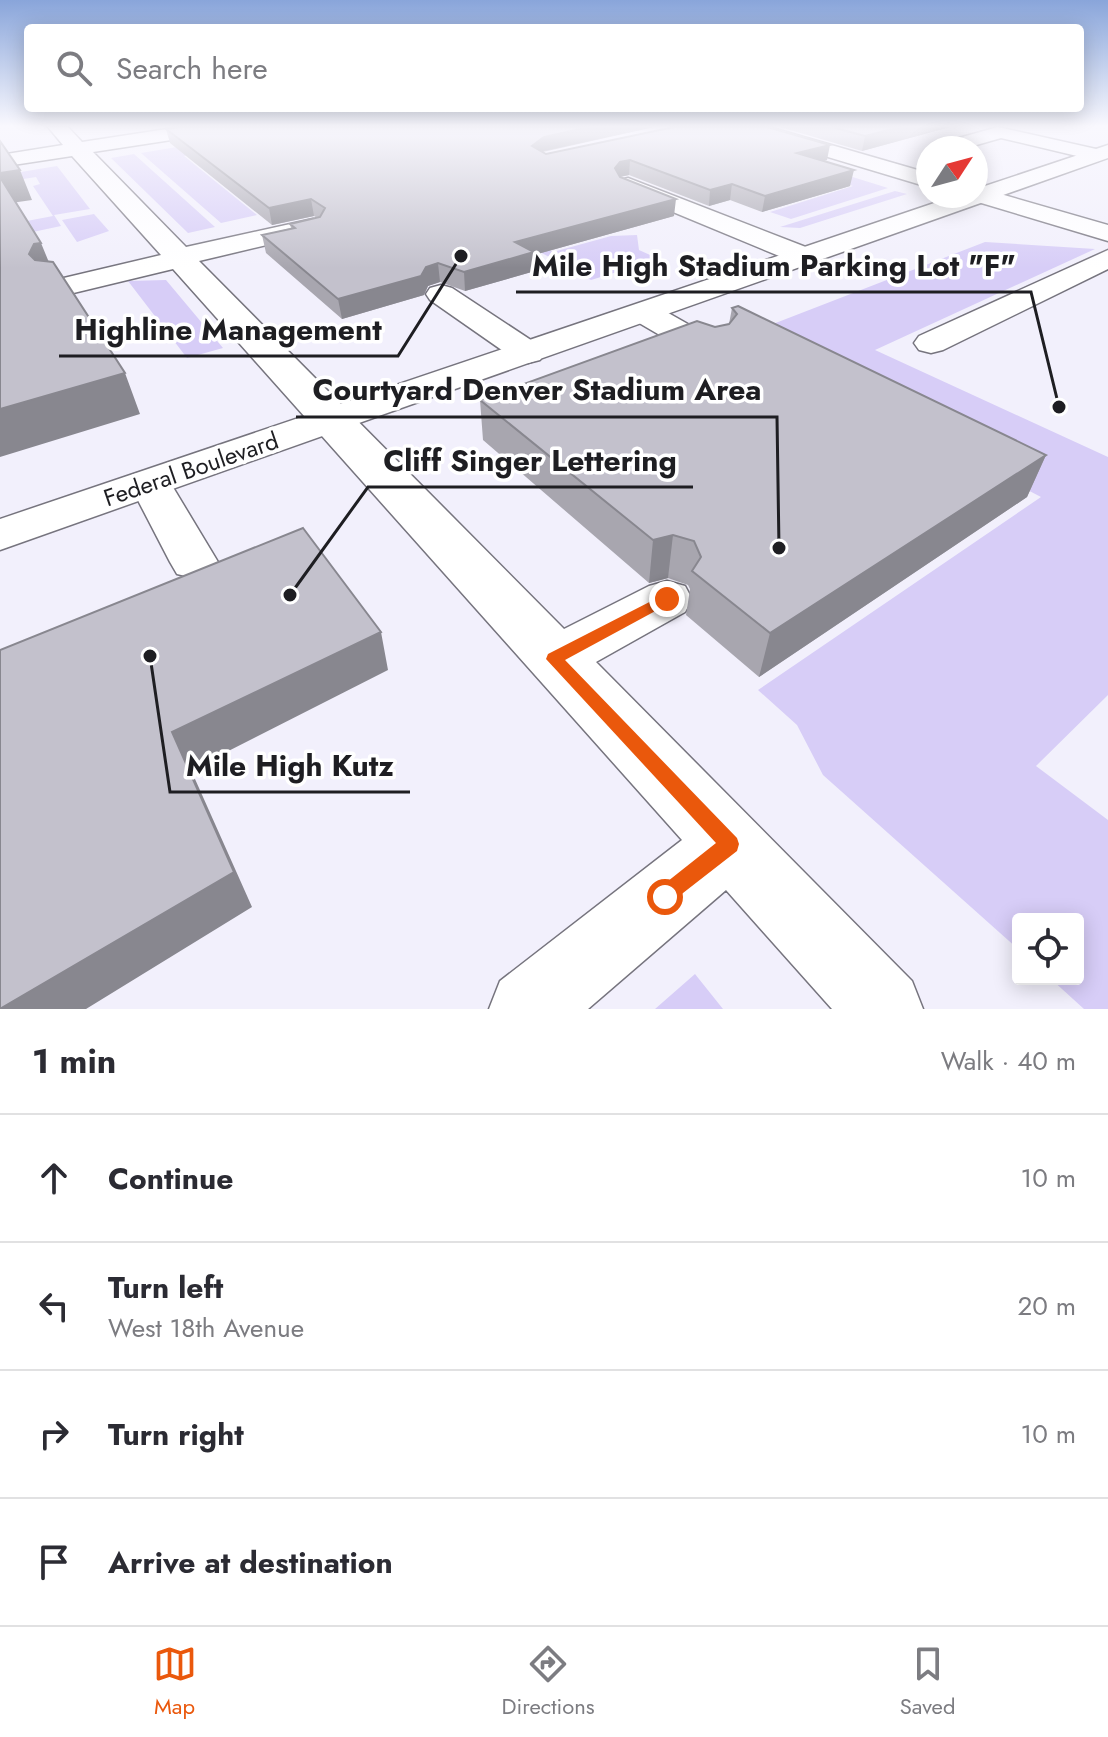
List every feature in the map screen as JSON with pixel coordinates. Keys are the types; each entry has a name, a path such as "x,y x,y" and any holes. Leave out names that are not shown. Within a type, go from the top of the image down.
{"street":[{"path":"101,174 884,1009"},
{"name":"Federal Boulevard","path":"988,192 1044,174"},
{"path":"628,185 806,257"},
{"path":"988,198 1108,233"},
{"name":"Federal Boulevard","path":"0,535 943,208"},
{"path":"61,287 313,227"},
{"path":"931,343 1108,258"},
{"path":"441,294 528,353"},
{"path":"645,313 711,351"},
{"path":"150,483 194,562"},
{"path":"554,659 667,599"},
{"path":"528,1009 730,844"}],"shaded area":[{"path":"63,174 90,209 54,215 61,226 0,239 11,224 53,216 33,186 40,184 36,177 17,180 3,175"},
{"path":"128,174 156,174 215,227 188,233"},
{"path":"165,174 206,174 257,215 221,223"},
{"path":"815,174 843,174 888,188 791,219 770,212 853,186"},
{"path":"895,191 907,194 800,228 780,227"},
{"path":"94,214 109,231 77,242 62,220"},
{"path":"500,230 525,237 553,252 611,236 637,235 639,250 659,259 591,280"},
{"path":"985,242 1095,249 875,350 1108,457 1108,695 1036,766 1108,820 1108,1009 1084,1009 1058,985 1084,985 1084,913 1012,913 1012,944 823,775 797,725 758,690 1041,497 737,338"},
{"path":"166,280 223,348 187,358 128,281"},
{"path":"695,974 723,1009 655,1009"}],"building":[{"path":"225,174 618,174 676,199 515,242 534,252 464,272 438,263 426,267 421,276 338,299 262,235 295,228 290,224 320,217 325,208 311,199 269,208"},
{"path":"668,174 840,174 765,196 732,184 710,190"},
{"path":"0,177 41,243 34,244 29,254 35,260 53,262 125,373 0,409"},
{"path":"738,306 1046,455 770,633 692,571 701,557 694,541 673,535 653,540 480,400 697,321 715,327 729,324 737,314 732,308"},
{"path":"303,528 381,632 172,732 234,872 0,1009 0,650"}],"place":[{"name":"Highline Management","path":"461,256"},
{"name":"Mile High Stadium Parking Lot \"F\"","path":"1059,407"},
{"name":"Courtyard Denver Stadium Area","path":"779,548"},
{"name":"Cliff Singer Lettering","path":"290,595"},
{"name":"Mile High Kutz","path":"150,656"}],"route":[{"path":"665,897 730,844 554,659 667,599"}]}
